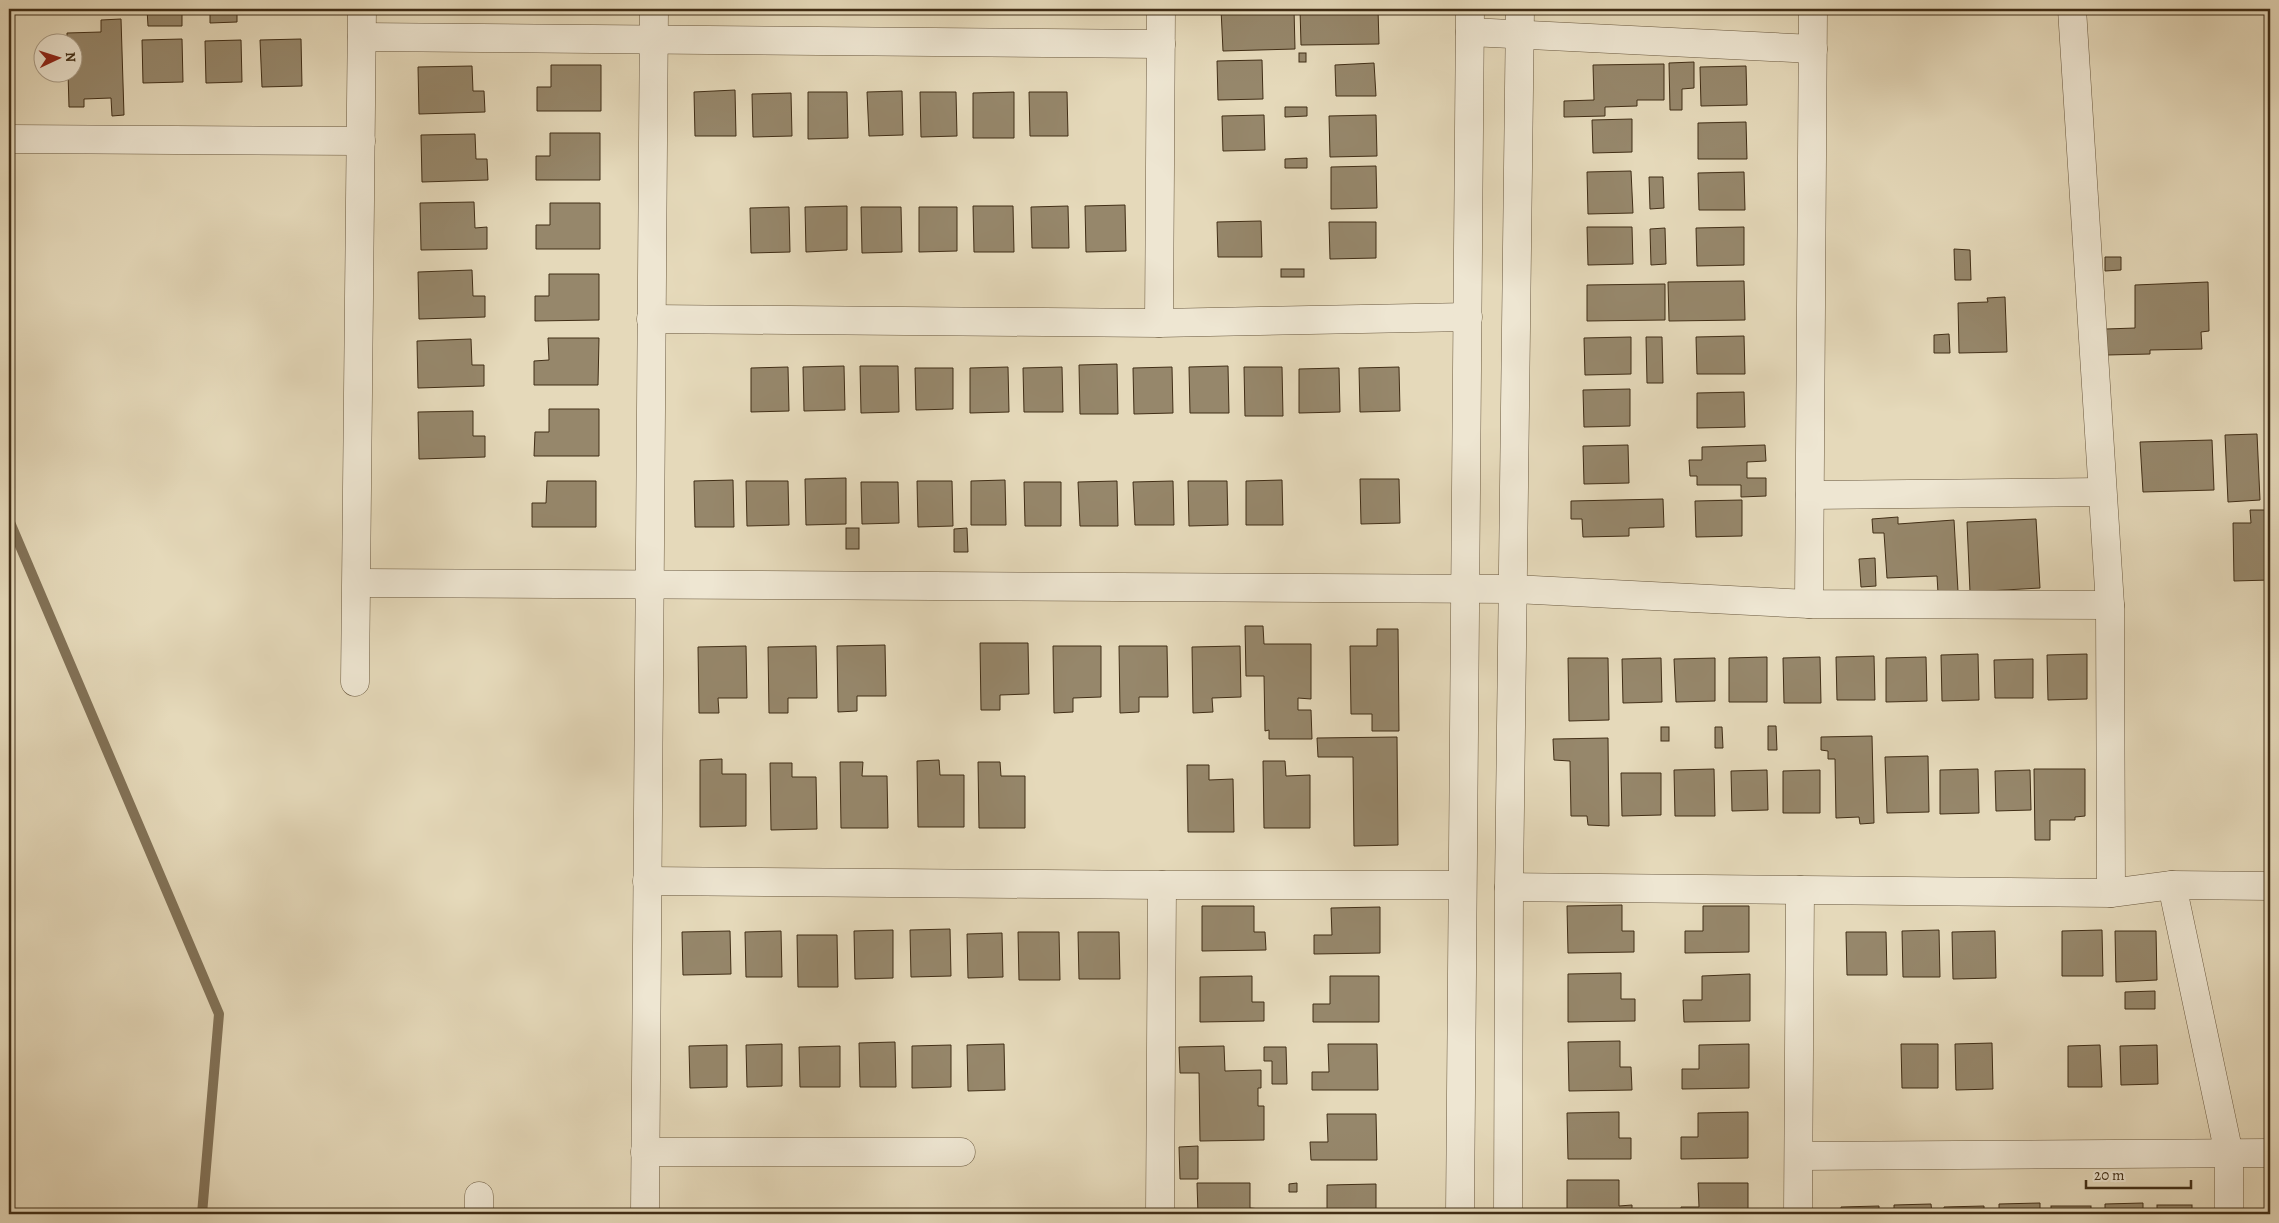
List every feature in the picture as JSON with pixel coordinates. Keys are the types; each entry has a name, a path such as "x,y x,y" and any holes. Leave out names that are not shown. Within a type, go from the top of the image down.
{"street":[{"path":"355,682 362,9"},
{"path":"645,1214 654,9"},
{"path":"1159,324 1162,9"},
{"path":"1809,604 1813,9"},
{"path":"2072,9 2110,606 2111,893"},
{"path":"1460,1214 1461,885 1466,590 1470,20 1520,22 1813,49"},
{"path":"1508,1214 1509,887 1520,22"},
{"path":"362,37 1161,44"},
{"path":"9,138 361,141"},
{"path":"651,319 1159,324 1468,317"},
{"path":"1810,495 2102,492"},
{"path":"357,583 1466,590 1513,588 1809,604 2110,606"},
{"path":"647,881 1461,885"},
{"path":"1160,1214 1162,885"},
{"path":"1509,887 2111,893 2172,885 2270,886"},
{"path":"2172,885 2229,1154 2229,1214"},
{"path":"1798,1214 1800,890"},
{"path":"645,1152 961,1152"},
{"path":"1799,1156 2270,1153"}],"building":[{"path":"147,9 182,9 182,26 148,26"},
{"path":"210,9 237,9 237,22 210,23"},
{"path":"1221,9 1294,9 1295,49 1223,51"},
{"path":"1300,9 1378,9 1379,44 1301,45"},
{"path":"121,19 124,115 112,116 111,98 84,99 84,107 69,107 68,82 82,82 82,33 101,32 101,20"},
{"path":"182,39 183,82 143,83 142,40"},
{"path":"301,39 302,86 262,87 260,40"},
{"path":"241,40 242,82 206,83 205,41"},
{"path":"1299,53 1306,53 1306,62 1299,62"},
{"path":"1262,60 1263,99 1218,100 1217,61"},
{"path":"1694,62 1694,88 1682,89 1682,110 1670,110 1669,63"},
{"path":"1374,63 1376,96 1336,96 1335,65"},
{"path":"1664,64 1664,100 1637,100 1637,106 1605,107 1605,116 1564,117 1564,101 1594,100 1593,65"},
{"path":"551,65 601,65 601,111 537,111 537,87 551,87"},
{"path":"472,66 473,91 484,91 485,112 419,114 418,67"},
{"path":"1746,66 1747,105 1701,106 1700,67"},
{"path":"735,90 736,136 695,136 694,92"},
{"path":"902,91 903,135 869,136 867,92"},
{"path":"808,92 847,92 848,138 808,139"},
{"path":"920,92 956,92 957,136 921,137"},
{"path":"1014,92 1014,138 973,138 973,93"},
{"path":"1029,92 1067,92 1068,136 1030,136"},
{"path":"791,93 792,136 753,137 752,94"},
{"path":"1285,107 1307,107 1307,116 1285,117"},
{"path":"1264,115 1265,150 1223,151 1222,116"},
{"path":"1376,115 1377,156 1330,157 1329,116"},
{"path":"1632,119 1632,152 1593,153 1592,120"},
{"path":"1746,122 1747,159 1698,159 1698,123"},
{"path":"550,133 600,133 600,180 536,180 536,156 550,156"},
{"path":"475,134 476,159 487,159 488,180 422,182 421,135"},
{"path":"1307,158 1307,168 1285,168 1285,159"},
{"path":"1376,166 1377,208 1331,209 1331,167"},
{"path":"1631,171 1633,213 1588,214 1587,172"},
{"path":"1744,172 1745,210 1699,210 1698,173"},
{"path":"1649,177 1663,177 1664,208 1650,209"},
{"path":"474,202 475,228 487,227 487,249 421,250 420,203"},
{"path":"550,203 600,203 600,249 536,249 536,225 550,225"},
{"path":"1125,205 1126,251 1086,252 1085,206"},
{"path":"847,206 847,250 806,252 805,207"},
{"path":"973,206 1013,206 1014,252 974,252"},
{"path":"1068,206 1069,248 1032,248 1031,207"},
{"path":"789,207 790,252 751,253 750,208"},
{"path":"861,207 901,207 902,252 862,253"},
{"path":"919,207 957,207 957,251 919,252"},
{"path":"1261,221 1262,257 1218,257 1217,222"},
{"path":"1329,222 1376,222 1376,258 1330,259"},
{"path":"1587,227 1632,227 1633,264 1588,265"},
{"path":"1744,227 1744,265 1697,266 1696,228"},
{"path":"1665,228 1666,264 1651,265 1650,229"},
{"path":"1954,249 1970,250 1971,280 1955,280"},
{"path":"2105,257 2121,257 2121,270 2105,271"},
{"path":"1281,269 1304,269 1304,277 1281,277"},
{"path":"472,270 473,296 485,296 485,317 419,319 418,272"},
{"path":"549,274 599,274 599,320 535,321 535,296 549,296"},
{"path":"1744,281 1745,320 1669,321 1668,282"},
{"path":"2208,282 2209,331 2201,332 2202,349 2150,350 2150,354 2107,355 2106,329 2135,328 2135,285"},
{"path":"1665,284 1665,320 1587,321 1587,285"},
{"path":"2005,297 2007,352 1959,353 1958,303 1988,302 1987,298"},
{"path":"1949,334 1950,353 1934,353 1934,335"},
{"path":"1744,336 1745,374 1697,374 1696,337"},
{"path":"1631,337 1631,374 1585,375 1584,338"},
{"path":"1646,337 1662,337 1663,383 1647,383"},
{"path":"548,338 599,338 598,385 534,385 534,361 549,360"},
{"path":"471,339 472,365 484,365 484,386 418,388 417,341"},
{"path":"1117,364 1118,414 1080,414 1079,365"},
{"path":"844,366 845,410 804,411 803,367"},
{"path":"860,366 898,366 899,412 861,413"},
{"path":"1228,366 1229,413 1190,413 1189,367"},
{"path":"788,367 789,411 751,412 751,368"},
{"path":"1008,367 1009,412 970,413 970,368"},
{"path":"1062,367 1063,412 1024,412 1023,368"},
{"path":"1172,367 1173,413 1134,414 1133,368"},
{"path":"1244,367 1282,367 1283,416 1245,416"},
{"path":"1399,367 1400,411 1360,412 1359,368"},
{"path":"915,368 953,368 953,409 916,410"},
{"path":"1339,368 1340,412 1299,413 1299,369"},
{"path":"1630,389 1630,426 1584,427 1583,390"},
{"path":"1744,392 1745,427 1697,428 1697,393"},
{"path":"549,409 599,409 599,456 534,456 535,432 549,432"},
{"path":"473,411 473,436 485,436 485,457 419,459 418,412"},
{"path":"2257,434 2260,500 2228,502 2225,435"},
{"path":"2212,440 2214,490 2143,492 2140,442"},
{"path":"1628,445 1629,483 1584,484 1583,446"},
{"path":"1765,445 1766,461 1747,462 1747,478 1766,478 1766,496 1741,497 1741,485 1697,485 1697,476 1690,476 1689,460 1702,460 1702,447"},
{"path":"846,478 846,524 806,525 805,479"},
{"path":"1360,479 1399,479 1400,523 1361,524"},
{"path":"733,480 734,527 695,527 694,481"},
{"path":"1005,480 1006,525 971,525 971,481"},
{"path":"1282,480 1283,525 1246,525 1246,481"},
{"path":"547,481 596,481 596,527 532,527 532,503 546,503"},
{"path":"746,481 788,481 789,525 747,526"},
{"path":"917,481 952,481 953,526 918,527"},
{"path":"1117,481 1118,526 1080,526 1078,482"},
{"path":"1173,481 1174,525 1135,525 1133,482"},
{"path":"1188,481 1227,481 1228,525 1189,526"},
{"path":"861,482 898,482 899,523 862,524"},
{"path":"1024,482 1061,482 1061,526 1025,526"},
{"path":"1663,499 1664,527 1629,528 1629,536 1583,537 1582,519 1571,519 1571,501"},
{"path":"1742,500 1742,536 1696,537 1695,501"},
{"path":"2250,510 2270,510 2270,580 2234,581 2233,523 2251,523"},
{"path":"1898,517 1898,524 1954,520 1958,591 1938,593 1937,576 1887,578 1884,533 1873,533 1872,519"},
{"path":"2036,519 2040,588 1970,592 1967,522"},
{"path":"846,528 859,528 859,549 846,549"},
{"path":"967,528 968,552 954,552 954,529"},
{"path":"1875,558 1876,586 1861,587 1859,559"},
{"path":"1245,626 1263,626 1264,644 1311,644 1311,699 1298,698 1298,710 1311,710 1312,739 1269,739 1269,730 1265,731 1264,676 1246,676"},
{"path":"1377,629 1398,629 1399,731 1372,731 1372,714 1351,714 1350,646 1377,646"},
{"path":"980,643 1028,643 1029,694 1000,695 1000,710 981,710"},
{"path":"885,645 886,696 857,696 857,711 838,712 837,646"},
{"path":"746,646 747,698 718,698 719,713 699,713 698,647"},
{"path":"816,646 817,698 788,698 788,713 769,713 768,647"},
{"path":"1053,646 1101,646 1101,697 1073,698 1073,712 1054,713"},
{"path":"1119,646 1167,646 1168,697 1139,697 1139,712 1120,713"},
{"path":"1240,646 1241,697 1212,698 1213,712 1193,713 1192,647"},
{"path":"1978,654 1979,700 1942,701 1941,655"},
{"path":"2087,654 2087,699 2048,700 2047,655"},
{"path":"1874,656 1875,700 1837,700 1836,657"},
{"path":"1767,657 1767,702 1729,702 1729,658"},
{"path":"1820,657 1821,703 1784,703 1783,658"},
{"path":"1926,657 1927,701 1886,702 1886,658"},
{"path":"1568,658 1608,658 1609,720 1569,721"},
{"path":"1661,658 1662,702 1623,703 1622,659"},
{"path":"1715,658 1715,701 1676,702 1674,659"},
{"path":"2033,659 2033,698 1995,698 1994,660"},
{"path":"1768,726 1776,726 1777,750 1768,750"},
{"path":"1661,727 1669,727 1669,741 1661,741"},
{"path":"1715,727 1722,727 1723,748 1715,748"},
{"path":"1872,736 1874,823 1860,824 1859,817 1836,818 1835,759 1828,759 1828,751 1821,750 1821,737"},
{"path":"1397,737 1398,845 1354,846 1353,757 1318,757 1317,738"},
{"path":"1608,738 1609,826 1588,825 1587,816 1571,816 1570,761 1554,760 1553,739"},
{"path":"1928,756 1929,812 1887,813 1885,757"},
{"path":"722,759 722,774 746,774 746,826 700,827 700,760"},
{"path":"939,760 940,775 964,775 964,827 918,827 917,761"},
{"path":"1263,761 1285,761 1286,776 1310,775 1310,828 1264,828"},
{"path":"840,762 863,762 862,776 887,776 888,828 841,828"},
{"path":"978,762 1000,762 1001,776 1025,776 1025,828 979,828"},
{"path":"770,763 792,763 792,777 816,777 817,829 771,830"},
{"path":"1187,765 1209,765 1209,780 1233,779 1234,832 1188,832"},
{"path":"1714,769 1715,816 1675,816 1674,770"},
{"path":"1978,769 1979,813 1940,814 1940,770"},
{"path":"2034,769 2085,769 2085,816 2075,817 2075,820 2050,820 2050,840 2035,840"},
{"path":"1767,770 1768,810 1732,811 1731,771"},
{"path":"1820,770 1820,813 1783,813 1783,771"},
{"path":"2030,770 2031,810 1996,811 1995,771"},
{"path":"1621,773 1661,773 1661,815 1622,816"},
{"path":"1622,905 1622,931 1634,931 1634,952 1568,953 1567,906"},
{"path":"1202,906 1254,906 1254,932 1265,932 1266,950 1202,951"},
{"path":"1703,906 1749,906 1749,952 1685,953 1685,931 1703,931"},
{"path":"1380,907 1380,953 1314,954 1314,935 1332,935 1331,908"},
{"path":"950,929 951,976 911,977 910,930"},
{"path":"893,930 893,978 855,979 854,931"},
{"path":"1939,930 1940,977 1903,977 1902,931"},
{"path":"2102,930 2103,976 2062,976 2062,931"},
{"path":"730,931 731,974 683,975 682,932"},
{"path":"781,931 782,977 746,977 745,932"},
{"path":"1995,931 1996,978 1953,979 1952,932"},
{"path":"2115,931 2156,931 2157,980 2116,982"},
{"path":"1018,932 1059,932 1060,980 1019,980"},
{"path":"1078,932 1119,932 1120,979 1079,979"},
{"path":"1846,932 1886,932 1887,975 1847,975"},
{"path":"1002,933 1003,977 968,978 967,934"},
{"path":"797,935 837,935 838,987 798,987"},
{"path":"1621,973 1621,999 1635,999 1635,1021 1568,1022 1568,974"},
{"path":"1750,974 1750,1021 1684,1022 1683,1000 1702,1000 1702,976"},
{"path":"1252,976 1252,1002 1264,1002 1264,1021 1200,1022 1200,977"},
{"path":"1330,976 1379,976 1379,1022 1313,1022 1313,1004 1330,1004"},
{"path":"2155,991 2155,1009 2125,1009 2125,992"},
{"path":"1620,1041 1620,1067 1631,1067 1632,1090 1569,1091 1568,1042"},
{"path":"895,1042 896,1087 860,1087 859,1043"},
{"path":"1992,1043 1993,1089 1956,1090 1955,1044"},
{"path":"782,1044 782,1086 747,1087 746,1045"},
{"path":"1004,1044 1005,1090 968,1091 967,1045"},
{"path":"1328,1044 1377,1044 1378,1090 1312,1090 1312,1072 1329,1072"},
{"path":"1749,1044 1749,1088 1682,1089 1682,1069 1699,1069 1699,1045"},
{"path":"1901,1044 1938,1044 1938,1088 1902,1088"},
{"path":"727,1045 727,1087 690,1088 689,1046"},
{"path":"951,1045 951,1087 912,1088 912,1046"},
{"path":"2100,1045 2102,1087 2068,1087 2068,1046"},
{"path":"2157,1045 2158,1084 2121,1085 2120,1046"},
{"path":"840,1046 840,1087 800,1087 799,1047"},
{"path":"1224,1046 1225,1071 1261,1070 1258,1106 1264,1106 1264,1140 1200,1141 1199,1073 1180,1073 1179,1047"},
{"path":"1264,1047 1286,1047 1287,1084 1272,1084 1272,1061 1264,1061"},
{"path":"1619,1112 1619,1138 1631,1138 1631,1159 1568,1159 1567,1113"},
{"path":"1748,1112 1748,1158 1681,1159 1681,1137 1698,1137 1698,1113"},
{"path":"1327,1114 1376,1114 1377,1160 1311,1160 1310,1142 1328,1142"},
{"path":"1198,1146 1198,1179 1180,1179 1179,1147"},
{"path":"1567,1180 1619,1180 1619,1206 1632,1205 1632,1214 1567,1214"},
{"path":"1197,1183 1250,1183 1250,1208 1261,1209 1261,1214 1198,1214"},
{"path":"1297,1183 1297,1192 1289,1192 1289,1184"},
{"path":"1698,1183 1748,1183 1748,1214 1681,1214 1681,1207 1699,1207"},
{"path":"1376,1184 1376,1214 1310,1214 1310,1212 1327,1212 1327,1185"},
{"path":"2040,1203 2040,1214 1999,1214 1999,1204"},
{"path":"2143,1203 2143,1214 2105,1214 2105,1204"},
{"path":"1931,1204 1932,1214 1894,1214 1894,1205"},
{"path":"2157,1205 2192,1205 2192,1214 2157,1214"},
{"path":"1879,1206 1879,1214 1841,1214 1841,1207"},
{"path":"1984,1206 1984,1214 1944,1214 1944,1207"},
{"path":"2051,1206 2091,1206 2091,1214 2051,1214"}],"waterway":[{"path":"9,520 219,1014 202,1214"}]}
